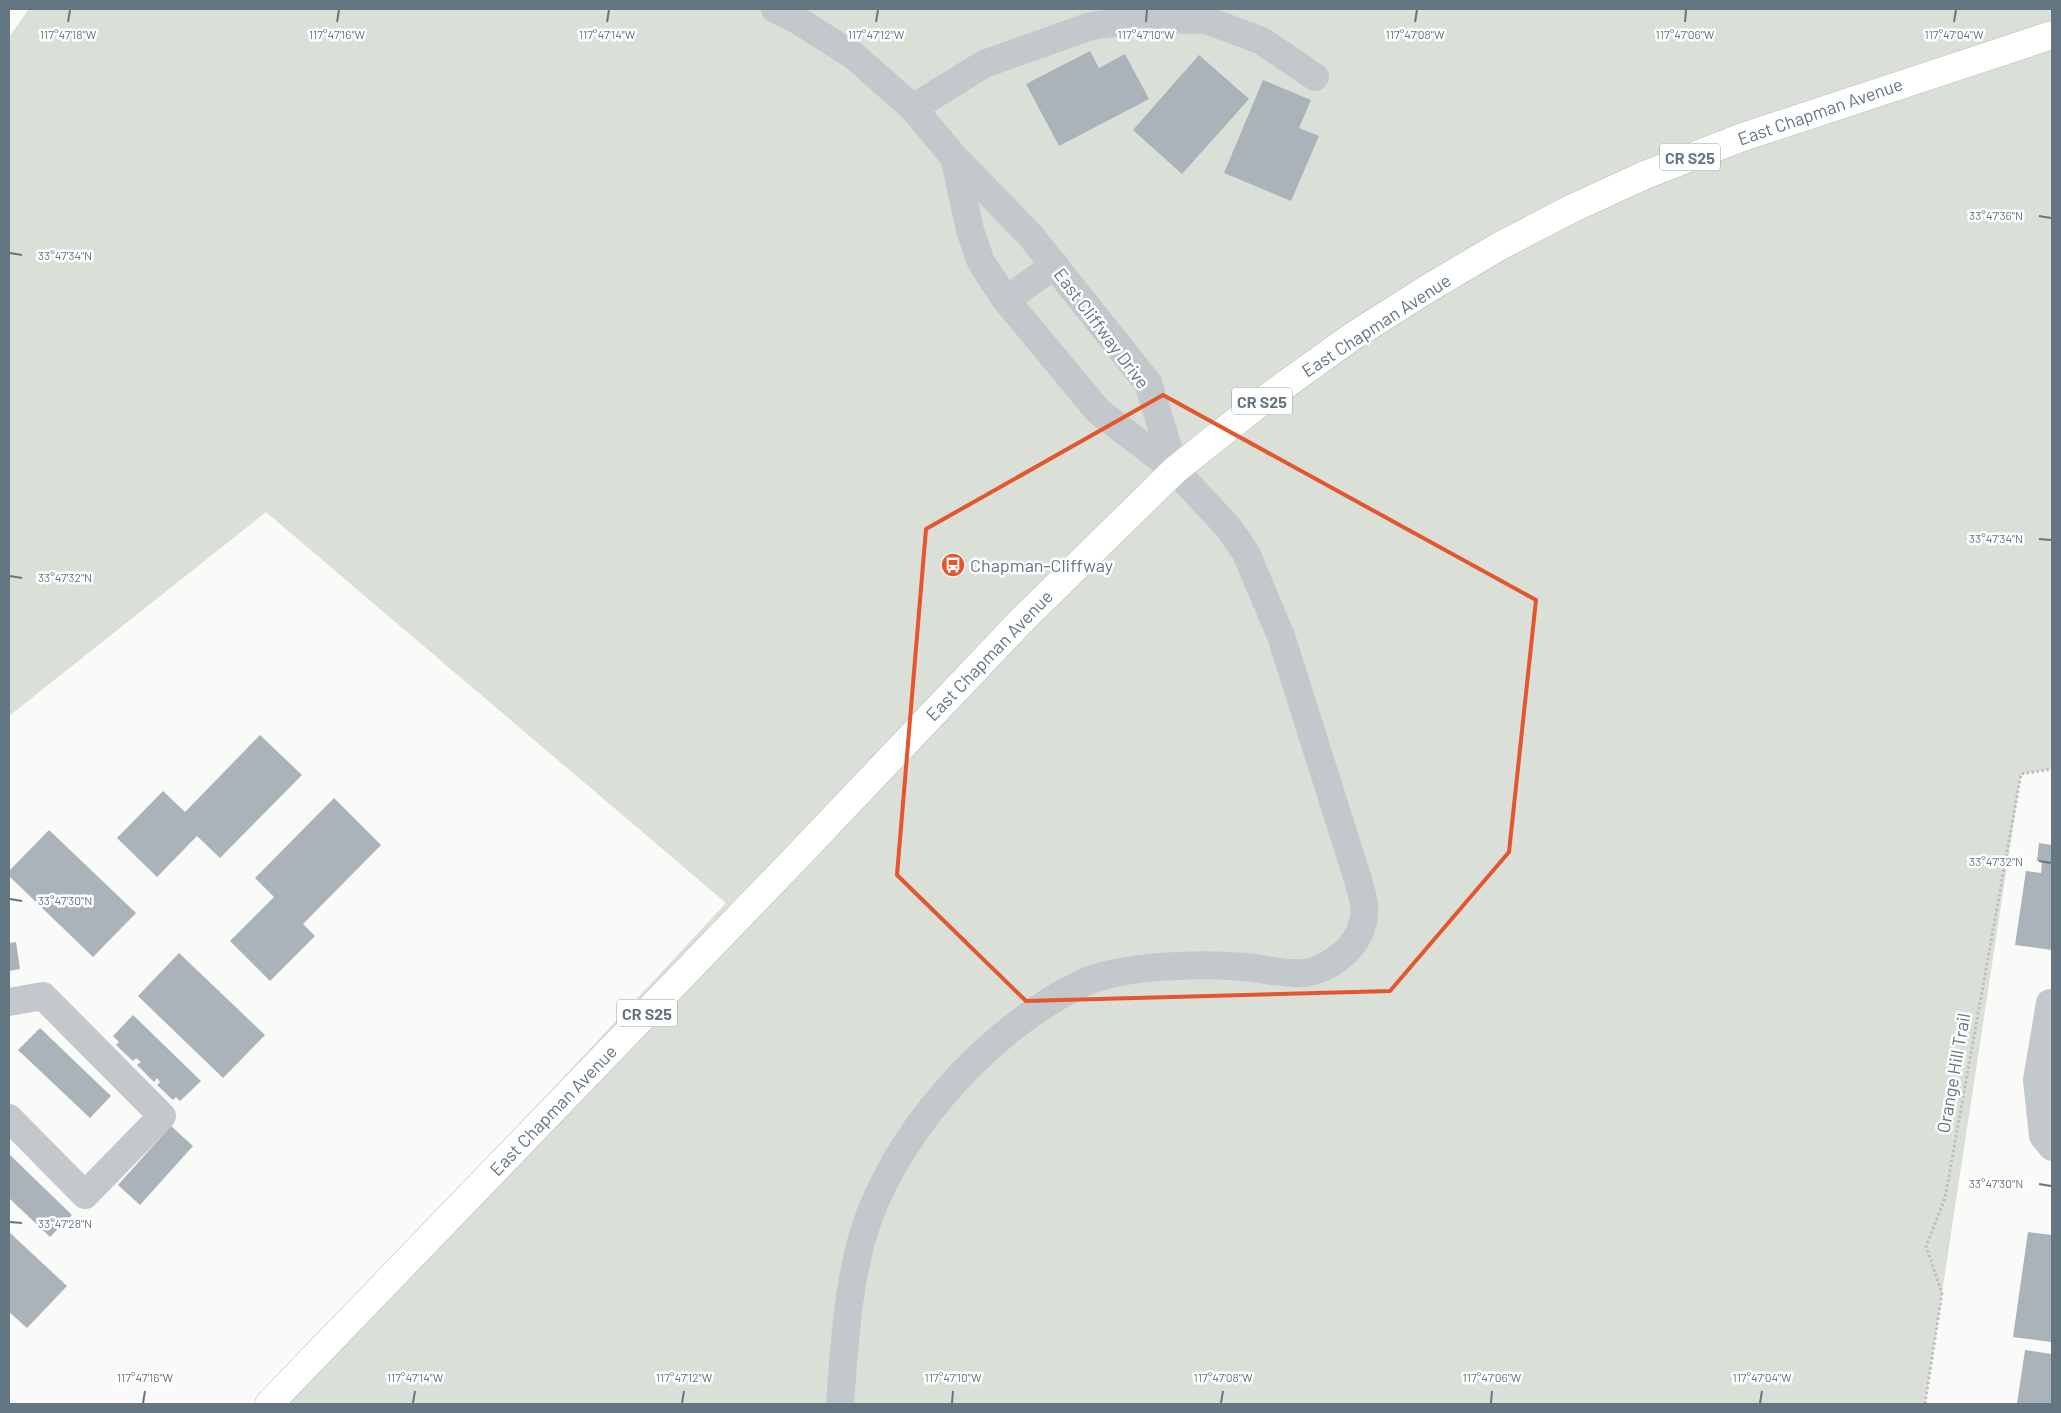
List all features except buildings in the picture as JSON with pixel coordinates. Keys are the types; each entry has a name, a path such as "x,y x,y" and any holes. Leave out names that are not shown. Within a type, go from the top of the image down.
{"main road":[{"name":"East Chapman Avenue","path":"269,1404 792,862 1023,619 1174,470 1252,408 1353,336 1481,257 1573,208 1645,175 1740,138 2052,35"}],"street":[{"name":"East Cliffway Drive","path":"775,9 799,21 854,56 913,108 954,157 1030,235 1148,382 1174,470"},
{"path":"913,108 984,64 1091,26 1140,19 1206,20 1262,41 1315,77"},
{"name":"East Cliffway Drive","path":"954,157 970,230 980,262 1006,300 1098,411 1174,470"},
{"path":"1006,300 1055,266"},
{"path":"840,1404 850,1295 861,1241 875,1201 897,1159 972,1062 1014,1026 1048,1001 1086,982 1114,973 1189,966 1243,967 1305,973 1323,968 1340,956 1356,941 1363,924 1364,906 1360,883 1281,636 1250,561 1228,527 1174,470"},
{"path":"9,1002 43,996 162,1116 85,1195 9,1118"},
{"path":"2050,1003 2037,1080 2043,1136 2052,1147"}],"path":[{"name":"Orange Hill Trail","path":"1925,1404 1942,1293 1926,1246 1945,1198 2021,774 2052,769"}],"highlighted area":[{"path":"1163,395 1536,600 1509,852 1390,991 1026,1001 897,875 926,529"}],"shaded area":[{"path":"29,9 2047,9 2052,11 2052,769 2021,774 1925,1404 259,1404 726,903 266,512 9,716 9,37"}],"place":[{"name":"Chapman-Cliffway","path":"953,565"}]}
